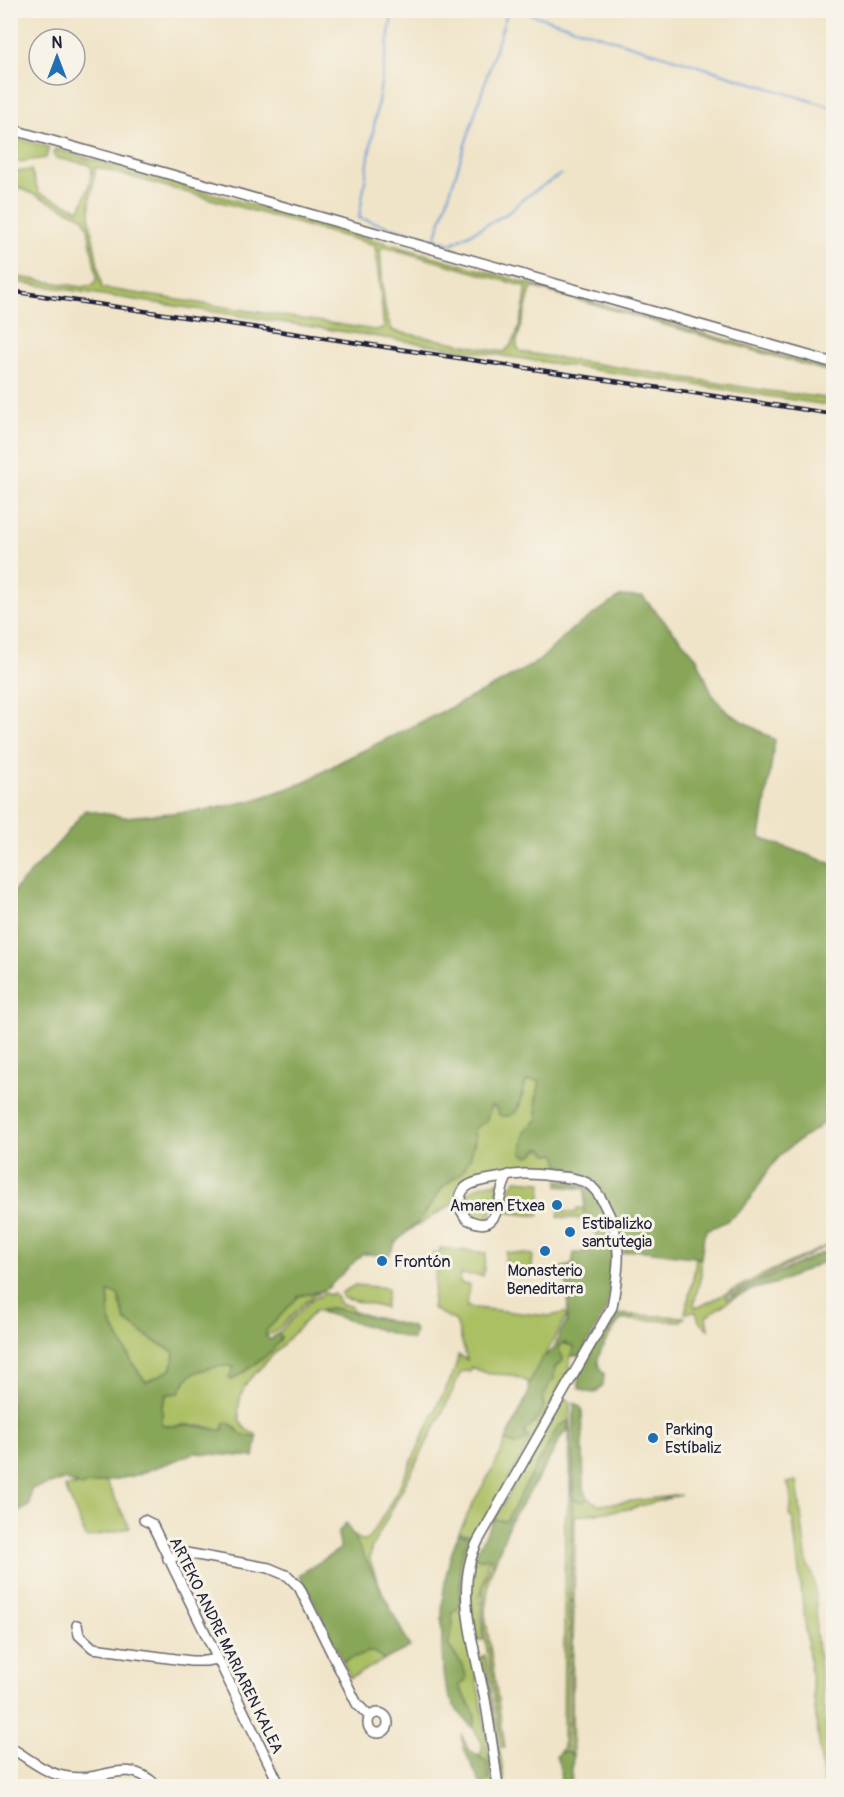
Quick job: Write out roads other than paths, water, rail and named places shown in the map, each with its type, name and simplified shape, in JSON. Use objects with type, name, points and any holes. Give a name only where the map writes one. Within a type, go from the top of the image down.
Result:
[{"type":"street","points":[[10,129],[834,363]]},
{"type":"street","points":[[498,1786],[485,1701],[470,1632],[469,1560],[478,1540],[612,1306],[619,1243],[611,1216],[600,1195],[586,1183],[574,1178],[520,1173],[509,1175],[475,1183],[466,1187],[459,1200],[463,1215],[477,1223],[490,1221],[497,1213],[504,1183],[509,1175]]},
{"type":"street","name":"ARTEKO ANDRE MARIAREN KALEA","points":[[144,1520],[152,1524],[280,1786]]},
{"type":"street","points":[[168,1559],[179,1554],[198,1554],[269,1568],[288,1576],[299,1587],[357,1704],[370,1717]]},
{"type":"street","points":[[76,1625],[79,1635],[93,1648],[191,1660],[217,1659]]},
{"type":"street","points":[[10,1747],[35,1764],[59,1776],[79,1779],[114,1771],[132,1771],[142,1774],[157,1786]]},
{"type":"waterway","points":[[393,10],[359,218],[451,244],[508,213],[524,198],[561,174]]},
{"type":"waterway","points":[[435,239],[508,10]]},
{"type":"waterway","points":[[517,10],[834,108]]},
{"type":"railway","points":[[10,291],[834,414]]},
{"type":"place","name":"Amaren Etxea","points":[[557,1205]]},
{"type":"place","name":"Estibalizko santutegia","points":[[570,1232]]},
{"type":"place","name":"Monasterio Beneditarra","points":[[545,1251]]},
{"type":"place","name":"Frontón","points":[[382,1261]]},
{"type":"place","name":"Parking Estíbaliz","points":[[653,1438]]}]
